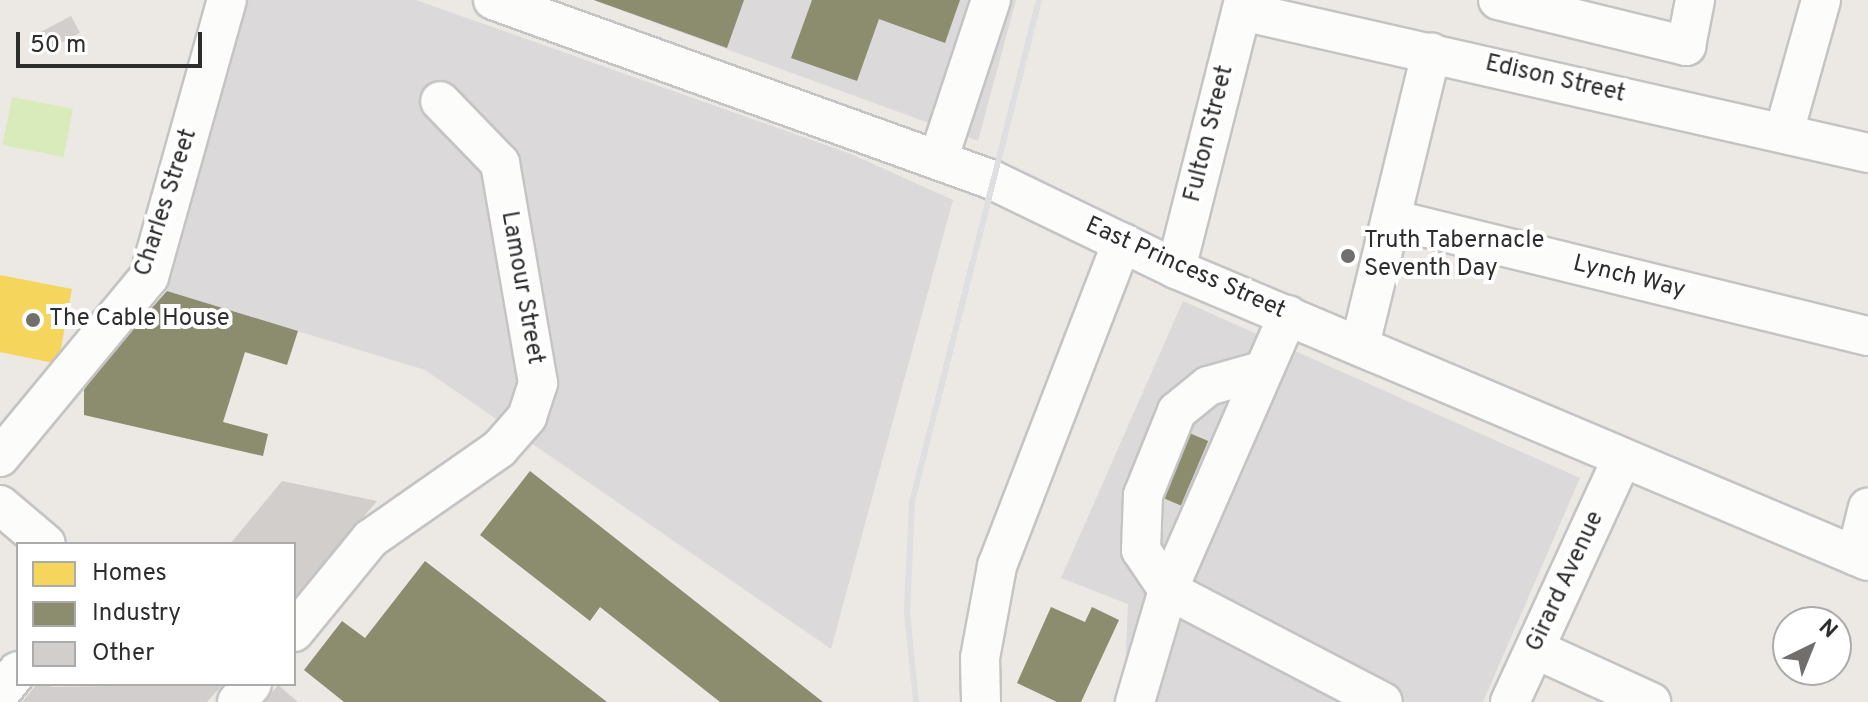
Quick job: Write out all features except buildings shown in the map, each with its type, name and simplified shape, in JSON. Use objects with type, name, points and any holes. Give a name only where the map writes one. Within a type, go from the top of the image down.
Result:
[{"type":"street","name":"Charles Street","points":[[0,457],[149,277],[227,0]]},
{"type":"street","name":"East Princess Street","points":[[493,0],[938,160],[1176,269],[1360,345],[1621,461],[1862,559]]},
{"type":"street","points":[[938,160],[991,0]]},
{"type":"street","points":[[1498,0],[1686,46],[1695,0]]},
{"type":"street","points":[[1784,132],[1821,0]]},
{"type":"street","name":"Edison Street","points":[[1243,5],[1431,53],[1868,153]]},
{"type":"street","name":"Fulton Street","points":[[1176,269],[1243,5]]},
{"type":"street","points":[[1360,345],[1431,53]]},
{"type":"street","name":"Lamour Street","points":[[296,630],[370,539],[499,449],[527,417],[538,383],[500,163],[440,101]]},
{"type":"street","name":"Lynch Way","points":[[1391,219],[1868,336]]},
{"type":"street","points":[[981,702],[980,658],[997,566],[1122,242]]},
{"type":"street","points":[[1135,702],[1168,590],[1288,315]]},
{"type":"street","points":[[1261,371],[1208,386],[1177,411],[1143,495],[1141,550],[1168,590],[1383,702]]},
{"type":"street","name":"Girard Avenue","points":[[1510,702],[1621,461]]},
{"type":"street","points":[[0,505],[44,542]]},
{"type":"street","points":[[1862,559],[1868,507]]},
{"type":"street","points":[[1535,649],[1651,702]]},
{"type":"street","points":[[0,693],[16,673]]},
{"type":"street","points":[[237,702],[250,686]]},
{"type":"shaded area","points":[[245,0],[416,0],[851,154],[953,200],[831,649],[425,370],[167,291]]},
{"type":"shaded area","points":[[593,0],[1016,0],[978,141]]},
{"type":"shaded area","points":[[1183,301],[1580,478],[1483,702],[1114,702],[1125,672],[1128,604],[1061,578]]},
{"type":"green space","points":[[12,97],[73,109],[64,157],[3,145]]},
{"type":"railway","points":[[916,702],[907,612],[912,502],[1039,0]]},
{"type":"place","name":"Truth Tabernacle Seventh Day","points":[[1348,256]]},
{"type":"place","name":"The Cable House","points":[[33,320]]}]
